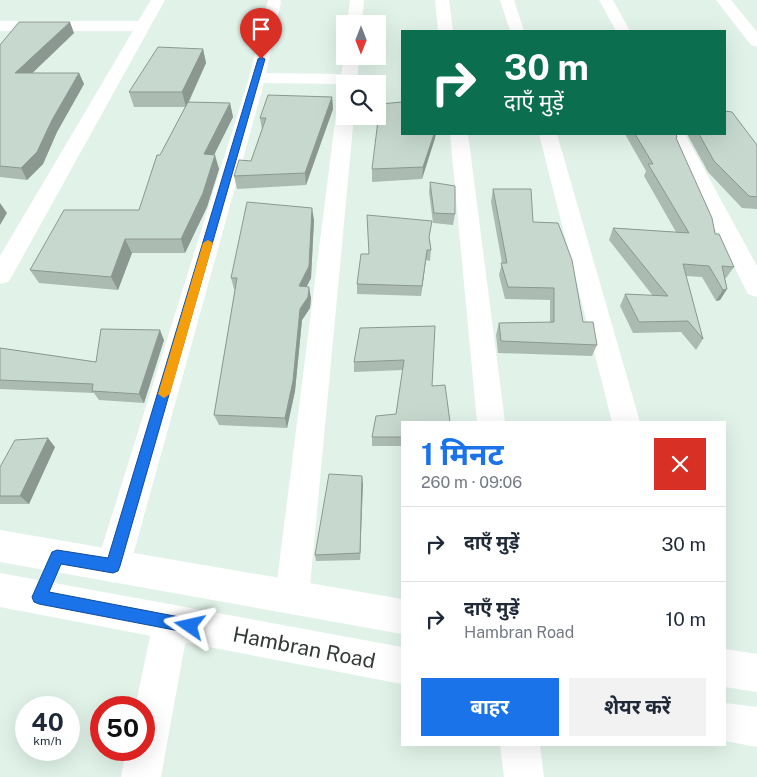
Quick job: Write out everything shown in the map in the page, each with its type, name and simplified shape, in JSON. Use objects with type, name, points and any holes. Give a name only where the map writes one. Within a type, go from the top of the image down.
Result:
[{"type":"street","points":[[0,276],[158,0]]},
{"type":"street","points":[[355,15],[357,0]]},
{"type":"street","points":[[442,0],[446,30]]},
{"type":"street","points":[[507,0],[517,30]]},
{"type":"street","points":[[606,0],[622,30]]},
{"type":"street","points":[[723,0],[757,42]]},
{"type":"street","points":[[113,566],[257,78],[274,2]]},
{"type":"street","points":[[0,26],[143,26]]},
{"type":"street","points":[[257,78],[336,81]]},
{"type":"street","points":[[292,597],[344,125]]},
{"type":"street","points":[[459,135],[491,421]]},
{"type":"street","points":[[548,135],[626,421]]},
{"type":"street","points":[[677,135],[757,288]]},
{"type":"street","points":[[0,546],[401,617]]},
{"type":"street","points":[[39,597],[57,556]]},
{"type":"street","name":"Hambran Road","points":[[0,590],[401,666]]},
{"type":"street","points":[[141,777],[171,622]]},
{"type":"street","points":[[726,668],[757,673]]},
{"type":"street","points":[[726,722],[757,727]]},
{"type":"street","points":[[520,746],[524,777]]},
{"type":"building","points":[[19,22],[70,22],[15,73],[79,73],[52,120],[37,152],[21,168],[0,166],[0,45]]},
{"type":"building","points":[[158,47],[203,49],[182,92],[129,92]]},
{"type":"building","points":[[268,95],[332,97],[305,173],[234,176],[239,160],[251,161],[266,118],[260,118]]},
{"type":"building","points":[[188,102],[230,103],[204,154],[215,155],[203,193],[181,239],[125,239],[111,277],[30,270],[64,210],[139,210],[157,155],[160,155]]},
{"type":"building","points":[[401,102],[401,135],[434,135],[423,167],[372,169],[377,125],[386,125],[386,103]]},
{"type":"building","points":[[726,111],[732,112],[757,145],[757,197],[749,196],[714,161],[700,135],[726,135]]},
{"type":"building","points":[[636,135],[676,135],[712,218],[715,234],[719,234],[734,267],[722,266],[727,289],[723,290],[709,266],[683,264],[703,339],[688,321],[639,322],[625,294],[668,296],[613,228],[689,233],[648,164],[653,164]]},
{"type":"building","points":[[430,182],[455,186],[455,214],[434,213]]},
{"type":"building","points":[[493,189],[531,189],[533,222],[558,223],[572,260],[583,322],[593,322],[597,345],[501,341],[499,323],[554,322],[554,288],[508,287],[501,263],[507,263]]},
{"type":"building","points":[[247,202],[312,208],[309,266],[299,286],[309,287],[308,297],[300,309],[293,381],[285,418],[214,415],[237,278],[231,278]]},
{"type":"building","points":[[367,215],[432,221],[429,237],[431,250],[427,250],[422,286],[357,284],[361,254],[369,254]]},
{"type":"building","points":[[435,326],[432,386],[445,385],[450,421],[401,421],[401,437],[372,437],[376,416],[396,414],[404,360],[354,362],[360,328]]},
{"type":"building","points":[[101,329],[160,330],[139,394],[92,391],[93,384],[0,380],[0,348],[96,362]]},
{"type":"building","points":[[48,438],[20,496],[0,496],[0,467],[15,440]]},
{"type":"building","points":[[329,474],[362,476],[360,553],[315,555]]},
{"type":"slow traffic","points":[[164,394],[208,243]]},
{"type":"route","points":[[190,626],[39,597],[57,556],[113,566],[261,59]]}]
